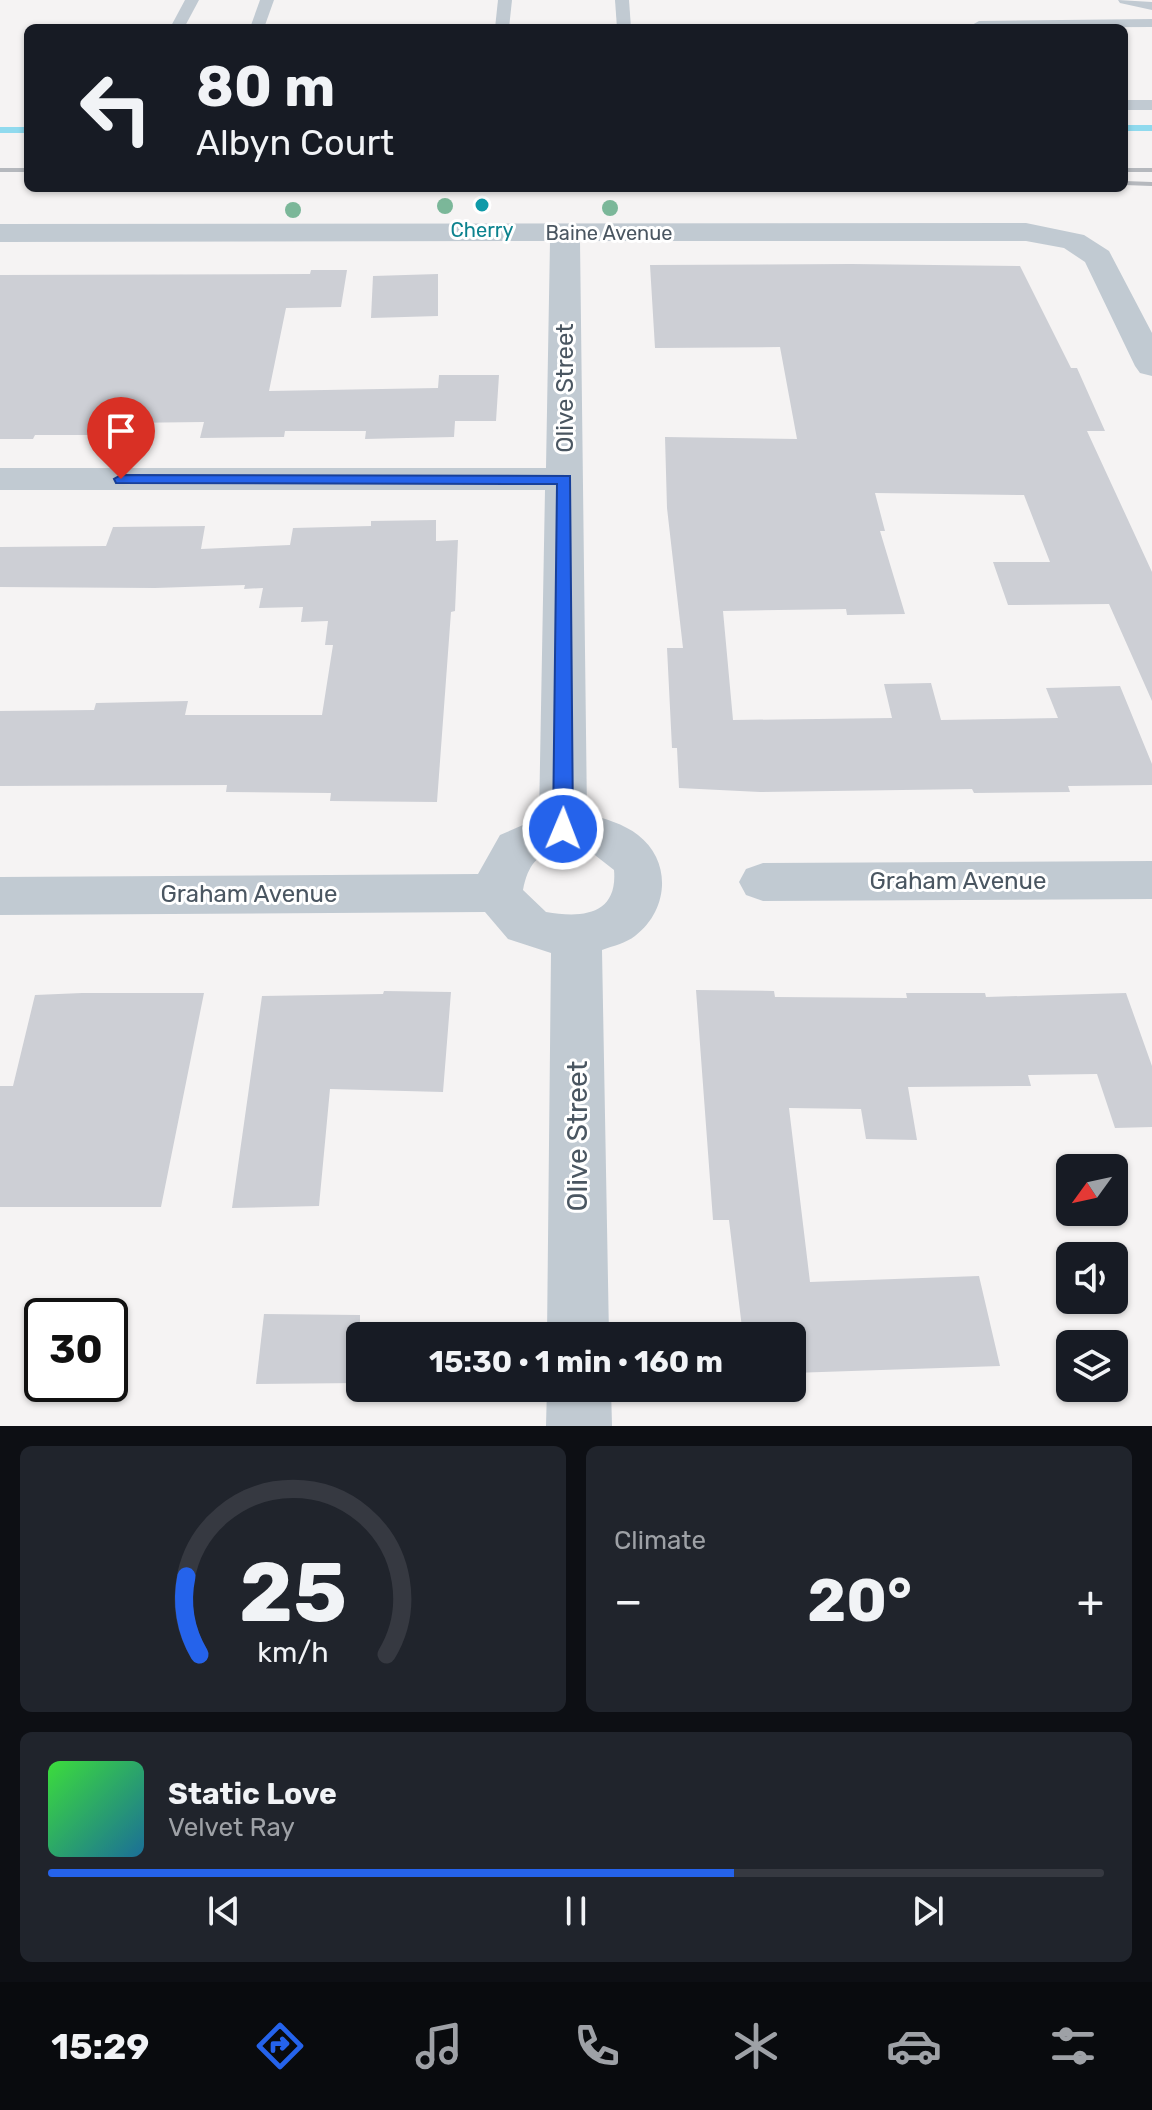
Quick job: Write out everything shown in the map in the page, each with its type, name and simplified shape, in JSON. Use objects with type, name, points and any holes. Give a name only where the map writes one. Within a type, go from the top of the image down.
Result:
[{"type":"street","name":"Baine Avenue","points":[[0,233],[1026,232],[1073,241],[1098,257],[1152,366]]},
{"type":"street","name":"Olive Street","points":[[563,829],[565,234]]},
{"type":"street","points":[[0,479],[565,479]]},
{"type":"street","points":[[563,829],[580,829],[602,835],[621,846],[634,862],[639,880],[635,901],[623,917],[603,930],[576,936],[530,927],[512,914],[498,893],[503,864],[515,847],[533,836],[563,829]]},
{"type":"street","name":"Graham Avenue","points":[[763,882],[1152,880]]},
{"type":"street","name":"Graham Avenue","points":[[0,896],[498,893]]},
{"type":"street","name":"Olive Street","points":[[576,936],[578,1322]]},
{"type":"street","points":[[579,1402],[579,1426]]},
{"type":"lane","points":[[179,24],[192,0]]},
{"type":"lane","points":[[258,24],[267,0]]},
{"type":"lane","points":[[502,24],[505,0]]},
{"type":"lane","points":[[622,0],[624,24]]},
{"type":"lane","points":[[1125,0],[1148,3]]},
{"type":"lane","points":[[1066,24],[1152,23]]},
{"type":"lane","points":[[1128,105],[1152,105]]},
{"type":"building","points":[[650,265],[1020,266],[1071,368],[1077,368],[1105,431],[1087,431],[1152,572],[1152,701],[1109,604],[1008,605],[993,562],[1050,562],[1024,495],[875,493],[885,531],[880,531],[905,614],[847,615],[846,609],[723,611],[733,720],[892,718],[884,684],[931,683],[941,720],[1058,718],[1046,688],[1120,686],[1152,764],[1152,785],[1068,786],[1070,792],[974,793],[972,789],[760,792],[679,788],[677,748],[672,748],[667,648],[683,648],[667,508],[665,437],[797,439],[780,347],[655,348]]},
{"type":"building","points":[[311,270],[347,270],[341,307],[286,308],[269,391],[438,388],[439,375],[499,375],[496,421],[455,421],[454,437],[365,439],[366,431],[285,431],[284,437],[200,438],[204,422],[122,423],[117,435],[35,435],[33,439],[0,439],[0,275],[310,274]]},
{"type":"building","points":[[438,274],[438,316],[371,318],[373,276]]},
{"type":"building","points":[[436,520],[436,541],[458,540],[455,611],[451,612],[437,802],[330,801],[331,793],[226,792],[227,785],[0,786],[0,711],[94,710],[96,703],[188,701],[185,715],[322,715],[333,645],[325,645],[328,621],[301,622],[303,607],[259,608],[263,588],[244,589],[245,585],[0,587],[0,547],[106,546],[113,527],[205,526],[201,549],[290,545],[293,528],[371,526],[371,521]]},
{"type":"building","points":[[696,990],[774,991],[775,997],[907,998],[906,993],[985,993],[986,997],[1126,993],[1152,1066],[1152,1127],[1115,1128],[1097,1074],[1028,1075],[1031,1086],[908,1087],[917,1140],[866,1139],[861,1109],[789,1108],[810,1282],[979,1276],[1000,1366],[806,1373],[806,1322],[741,1322],[729,1220],[713,1220]]},
{"type":"building","points":[[384,991],[451,992],[443,1092],[330,1089],[319,1206],[232,1208],[262,996],[383,994]]},
{"type":"building","points":[[204,993],[161,1207],[0,1207],[0,1086],[13,1086],[35,995]]},
{"type":"building","points":[[264,1314],[360,1315],[360,1322],[346,1322],[346,1383],[256,1384]]},
{"type":"waterway","points":[[1128,128],[1152,128]]},
{"type":"waterway","points":[[0,130],[24,130]]},
{"type":"railway","points":[[0,170],[24,170]]},
{"type":"railway","points":[[1128,170],[1152,170]]},
{"type":"railway","points":[[1128,183],[1152,184]]},
{"type":"place","name":"Cherry","points":[[482,205]]},
{"type":"route","points":[[121,479],[565,479],[563,829]]}]
